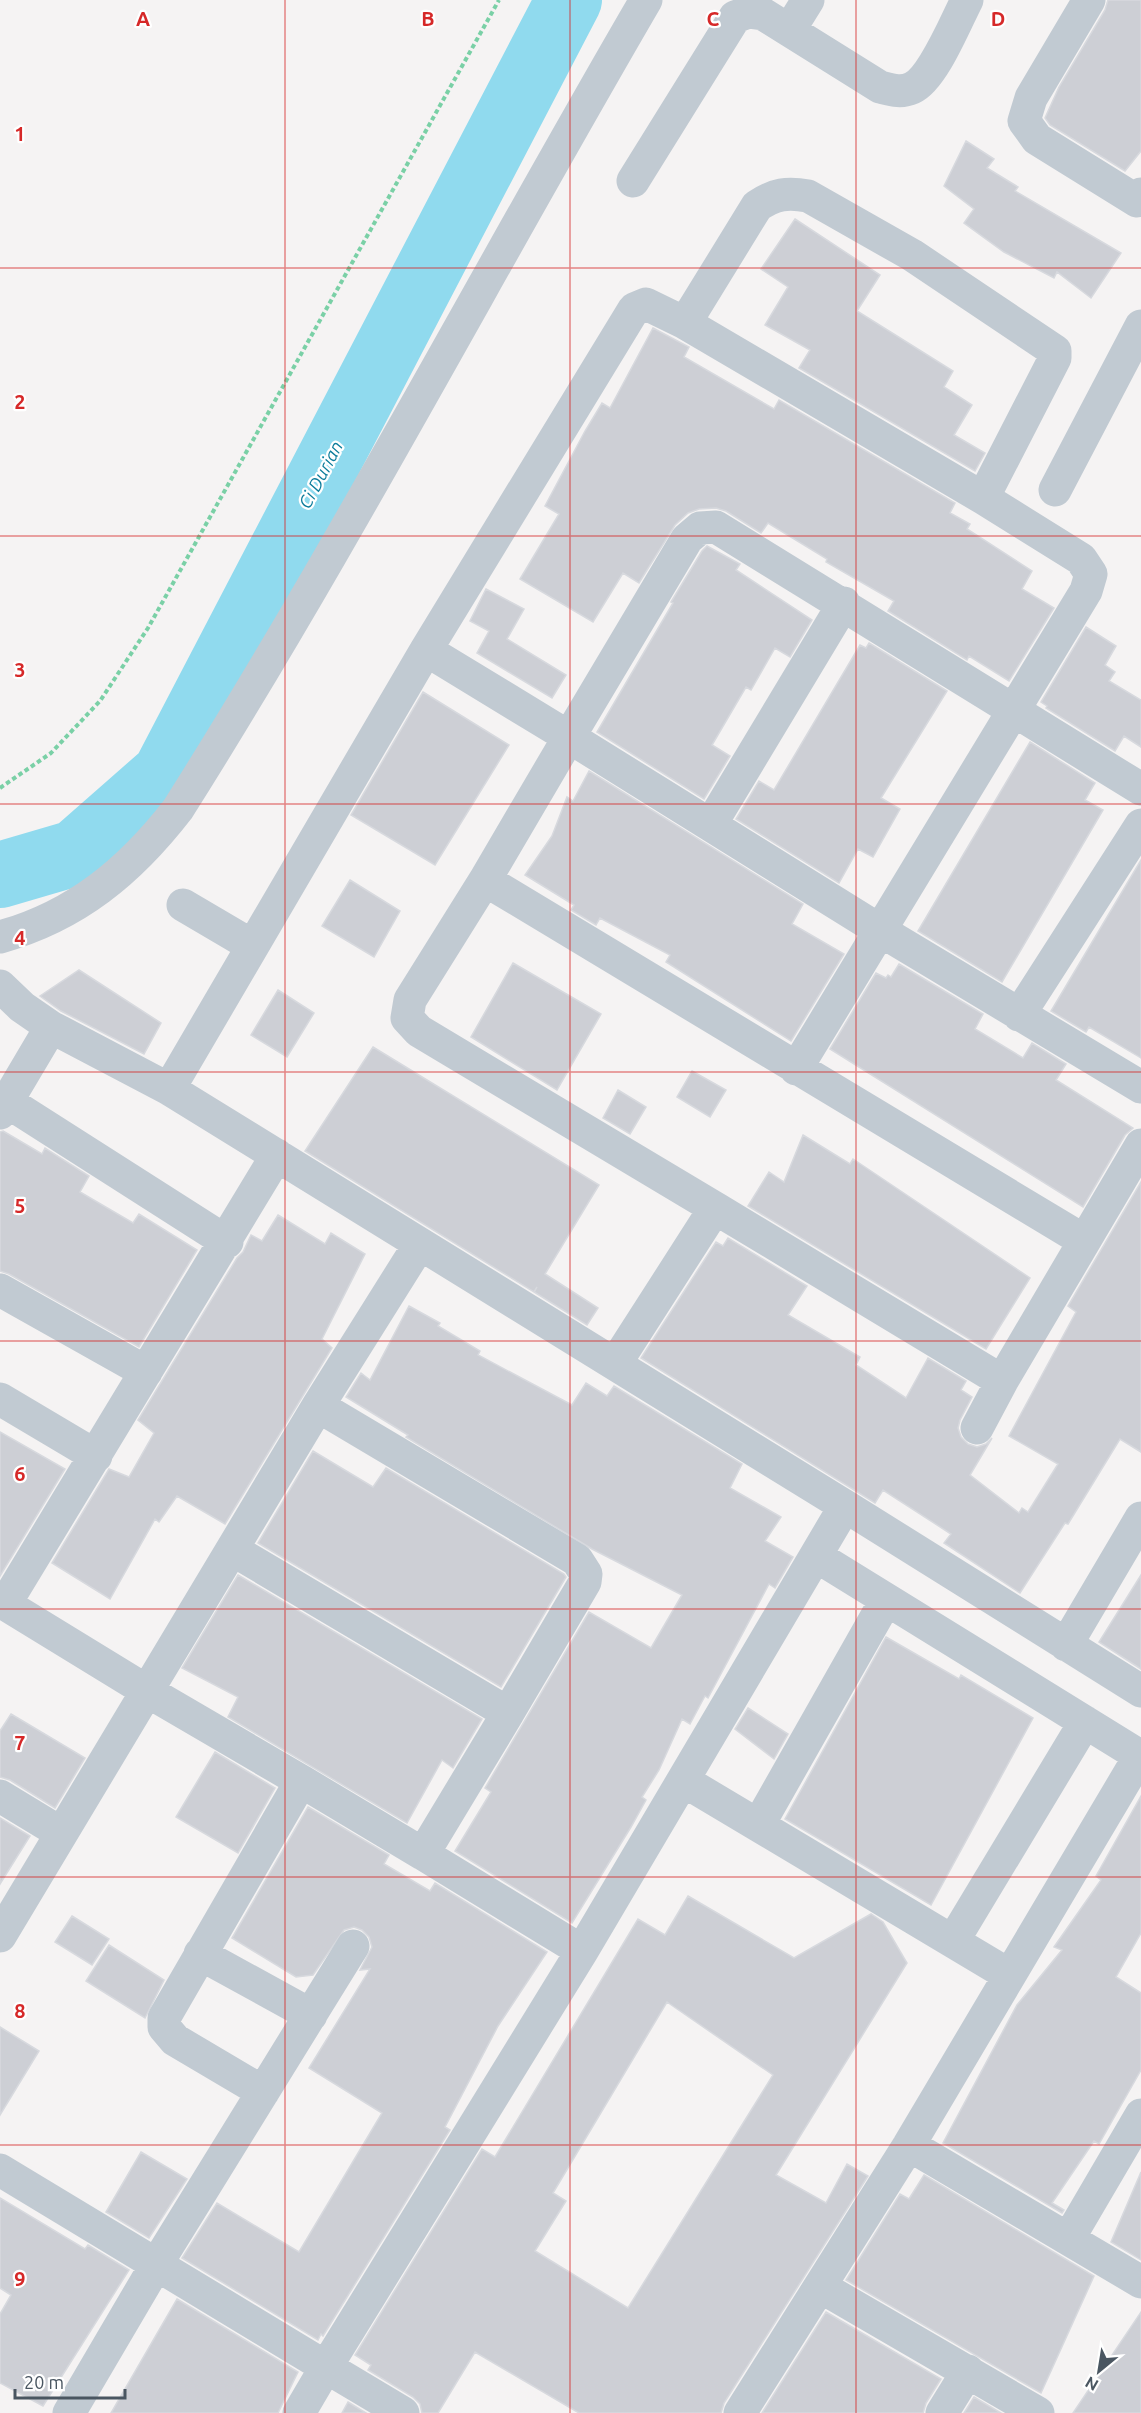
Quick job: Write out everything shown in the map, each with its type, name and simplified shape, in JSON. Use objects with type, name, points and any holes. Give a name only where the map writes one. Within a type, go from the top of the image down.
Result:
[{"type":"street","points":[[0,938],[26,930],[114,880],[149,847],[178,809],[440,364],[549,166],[646,0]]},
{"type":"street","points":[[790,29],[808,0]]},
{"type":"street","points":[[633,181],[735,17],[748,12],[762,14],[790,29],[880,87],[898,92],[914,88],[927,76],[967,0]]},
{"type":"street","points":[[1089,0],[1031,98],[1024,121],[1029,131],[1037,139],[1140,199]]},
{"type":"street","points":[[685,323],[757,206],[771,196],[789,192],[807,196],[912,255],[1055,351],[1055,358],[983,498]]},
{"type":"street","points":[[169,1089],[251,945],[426,650],[634,309],[646,304],[685,323],[983,498],[1081,559],[1091,574],[1086,591],[796,1069]]},
{"type":"street","points":[[1055,490],[1141,326]]},
{"type":"street","points":[[1002,1381],[412,1025],[407,1018],[410,1000],[485,880],[687,539],[700,528],[716,527],[844,603],[1012,711],[1141,789]]},
{"type":"street","points":[[711,824],[844,603]]},
{"type":"street","points":[[426,650],[881,931],[1141,1087]]},
{"type":"street","points":[[1019,1015],[1141,825]]},
{"type":"street","points":[[485,880],[1083,1240]]},
{"type":"street","points":[[183,905],[251,945]]},
{"type":"street","points":[[0,986],[22,1007],[51,1026],[169,1089],[1141,1691]]},
{"type":"street","points":[[51,1026],[3,1107],[227,1242]]},
{"type":"street","points":[[977,1428],[1083,1240],[1141,1145]]},
{"type":"street","points":[[277,1155],[227,1242],[96,1456],[3,1602],[147,1691],[582,1951]]},
{"type":"street","points":[[615,1364],[715,1208]]},
{"type":"street","points":[[0,1936],[318,1406],[419,1245]]},
{"type":"street","points":[[0,1290],[146,1372]]},
{"type":"street","points":[[0,1399],[96,1456]]},
{"type":"street","points":[[318,1406],[577,1560],[584,1567],[585,1582],[423,1854]]},
{"type":"street","points":[[298,2413],[582,1951],[845,1506]]},
{"type":"street","points":[[1066,1645],[1141,1518]]},
{"type":"street","points":[[233,1550],[508,1713]]},
{"type":"street","points":[[740,2413],[909,2145],[1141,1755],[816,1556]]},
{"type":"street","points":[[759,1824],[886,1600]]},
{"type":"street","points":[[953,1941],[1085,1722]]},
{"type":"street","points":[[684,1780],[1009,1975]]},
{"type":"street","points":[[262,2092],[175,2040],[164,2027],[167,2010],[301,1781]]},
{"type":"street","points":[[0,1796],[61,1833]]},
{"type":"street","points":[[69,2413],[156,2265],[353,1946]]},
{"type":"street","points":[[200,1954],[311,2015]]},
{"type":"street","points":[[1069,2238],[1141,2115]]},
{"type":"street","points":[[909,2145],[1141,2282]]},
{"type":"street","points":[[0,2170],[403,2413]]},
{"type":"street","points":[[821,2287],[1038,2413]]},
{"type":"street","points":[[942,2413],[968,2371]]},
{"type":"path","points":[[0,788],[51,753],[100,701],[148,628],[499,0]]},
{"type":"building","points":[[1108,0],[1141,0],[1141,151],[1125,171],[1050,125],[1045,118],[1059,87],[1105,10]]},
{"type":"building","points":[[966,141],[994,159],[987,168],[1018,187],[1015,191],[1121,253],[1091,298],[1057,272],[1054,278],[1004,252],[964,223],[974,209],[944,186]]},
{"type":"building","points":[[795,219],[880,275],[857,311],[953,371],[944,387],[972,405],[954,435],[985,453],[975,471],[799,368],[810,350],[765,325],[788,287],[761,269]]},
{"type":"building","points":[[653,328],[689,347],[684,357],[774,409],[779,400],[955,503],[950,513],[970,524],[967,529],[1032,571],[1022,589],[1054,608],[1009,681],[969,656],[967,660],[888,611],[894,601],[826,562],[827,559],[768,523],[761,533],[726,511],[716,508],[699,509],[688,513],[675,525],[639,583],[623,573],[593,622],[520,579],[559,514],[545,506],[602,403],[610,408]]},
{"type":"building","points":[[707,546],[740,564],[736,570],[812,620],[790,657],[775,648],[751,690],[746,687],[712,745],[730,756],[704,799],[597,732],[673,603],[671,602]]},
{"type":"building","points":[[486,589],[524,609],[507,639],[566,675],[552,698],[477,653],[489,631],[470,621]]},
{"type":"building","points":[[1086,627],[1116,646],[1105,665],[1115,672],[1109,681],[1141,700],[1141,747],[1124,736],[1115,751],[1046,708],[1047,706],[1041,702]]},
{"type":"building","points":[[869,643],[947,691],[881,798],[900,809],[873,857],[858,849],[839,883],[736,819],[759,781],[774,790],[860,645],[866,648]]},
{"type":"building","points":[[423,692],[509,745],[435,865],[351,815]]},
{"type":"building","points":[[1030,742],[1095,783],[1085,800],[1103,810],[1002,982],[918,931]]},
{"type":"building","points":[[589,771],[803,904],[792,924],[844,954],[791,1041],[666,962],[670,955],[600,918],[596,925],[571,910],[574,905],[525,875],[552,836],[567,797],[573,801]]},
{"type":"building","points":[[1141,860],[1141,1058],[1089,1027],[1086,1032],[1051,1011]]},
{"type":"building","points":[[350,880],[400,911],[374,957],[322,926]]},
{"type":"building","points":[[513,963],[601,1014],[557,1090],[471,1037]]},
{"type":"building","points":[[899,964],[983,1014],[975,1029],[1023,1058],[1032,1043],[1066,1064],[1056,1080],[1133,1128],[1125,1135],[1083,1207],[830,1049],[876,973],[886,978],[888,975],[891,977]]},
{"type":"building","points":[[79,970],[161,1023],[144,1054],[61,1011],[40,996]]},
{"type":"building","points":[[278,990],[314,1013],[287,1057],[251,1035]]},
{"type":"building","points":[[373,1047],[599,1185],[545,1274],[598,1308],[587,1325],[305,1151]]},
{"type":"building","points":[[692,1071],[726,1090],[710,1117],[677,1097]]},
{"type":"building","points":[[618,1090],[646,1107],[630,1134],[603,1118]]},
{"type":"building","points":[[3,1131],[42,1154],[45,1148],[89,1176],[80,1192],[133,1223],[139,1214],[197,1250],[139,1347],[0,1271],[0,1132]]},
{"type":"building","points":[[803,1135],[850,1164],[853,1159],[1030,1278],[986,1349],[748,1206],[769,1172],[784,1182]]},
{"type":"building","points":[[1141,1182],[1141,1452],[1120,1439],[1068,1524],[1065,1523],[1020,1593],[944,1543],[951,1534],[883,1490],[875,1503],[641,1358],[716,1242],[723,1246],[728,1238],[807,1286],[788,1315],[860,1357],[856,1365],[906,1398],[928,1358],[966,1381],[961,1390],[972,1397],[960,1420],[958,1428],[961,1437],[968,1444],[977,1447],[986,1444],[992,1438],[970,1475],[1019,1513],[1022,1508],[1028,1512],[1058,1464],[1009,1436],[1076,1312],[1068,1306]]},
{"type":"building","points":[[278,1215],[325,1244],[331,1233],[365,1254],[322,1339],[332,1348],[225,1524],[177,1496],[159,1522],[155,1519],[110,1599],[52,1563],[109,1469],[129,1477],[154,1433],[138,1420],[237,1258],[243,1252],[251,1235],[262,1241]]},
{"type":"building","points":[[409,1306],[440,1323],[438,1326],[480,1351],[478,1355],[572,1405],[586,1383],[607,1396],[614,1386],[742,1464],[730,1488],[781,1517],[765,1541],[793,1557],[775,1588],[769,1584],[708,1698],[705,1696],[690,1724],[682,1719],[659,1770],[642,1797],[646,1800],[572,1923],[455,1851],[491,1792],[485,1788],[589,1612],[651,1648],[682,1595],[592,1549],[406,1437],[408,1435],[346,1397],[361,1373],[370,1380]]},
{"type":"building","points":[[0,1432],[65,1469],[0,1576]]},
{"type":"building","points":[[313,1451],[373,1487],[386,1468],[564,1574],[566,1577],[501,1687],[258,1543]]},
{"type":"building","points":[[238,1575],[482,1719],[453,1768],[442,1760],[407,1823],[228,1717],[238,1697],[182,1668]]},
{"type":"building","points":[[1141,1575],[1141,1669],[1099,1642]]},
{"type":"building","points":[[886,1637],[959,1679],[961,1675],[1033,1718],[931,1905],[785,1819]]},
{"type":"building","points":[[748,1708],[788,1734],[774,1759],[735,1729]]},
{"type":"building","points":[[11,1714],[85,1758],[55,1808],[10,1780],[0,1777],[0,1731]]},
{"type":"building","points":[[215,1752],[275,1788],[238,1853],[176,1817]]},
{"type":"building","points":[[1141,1796],[1141,1933],[1116,1977],[1141,1993],[1141,2070],[1099,2144],[1094,2141],[1052,2203],[1064,2210],[1062,2213],[943,2143],[1017,2005],[1062,1950],[1054,1947],[1101,1880],[1096,1876]]},
{"type":"building","points":[[308,1807],[389,1855],[384,1864],[430,1891],[435,1883],[547,1952],[498,2026],[445,2127],[450,2130],[323,2336],[321,2334],[318,2340],[182,2258],[217,2203],[299,2252],[382,2113],[309,2068],[370,1969],[360,1970],[372,1947],[369,1937],[362,1930],[354,1927],[344,1930],[313,1975],[296,1977],[232,1938]]},
{"type":"building","points":[[0,1818],[30,1836],[0,1884]]},
{"type":"building","points":[[688,1896],[794,1958],[871,1914],[883,1922],[907,1963],[776,2175],[826,2203],[847,2164],[868,2176],[724,2403],[721,2413],[579,2413],[475,2352],[438,2413],[422,2413],[420,2404],[413,2397],[368,2370],[371,2365],[355,2355],[482,2149],[495,2157],[638,1919],[665,1935]],"holes":[[[667,2002],[773,2075],[628,2308],[535,2251],[566,2201],[553,2193]]]},
{"type":"building","points":[[72,1916],[109,1939],[92,1965],[55,1942]]},
{"type":"building","points":[[109,1945],[164,1980],[145,2018],[86,1981]]},
{"type":"building","points":[[0,2027],[39,2051],[0,2115]]},
{"type":"building","points":[[141,2152],[187,2179],[149,2238],[106,2212]]},
{"type":"building","points":[[1141,2172],[1141,2260],[1111,2242]]},
{"type":"building","points":[[924,2175],[1094,2276],[1041,2393],[846,2280],[900,2194],[909,2199]]},
{"type":"building","points":[[0,2198],[85,2249],[88,2245],[129,2270],[43,2406],[0,2383],[0,2314],[11,2295],[0,2288]]},
{"type":"building","points":[[177,2299],[298,2372],[278,2413],[111,2413]]},
{"type":"building","points":[[826,2312],[941,2379],[926,2403],[923,2413],[762,2413]]},
{"type":"building","points":[[1141,2312],[1141,2413],[1073,2413]]},
{"type":"building","points":[[974,2397],[1001,2413],[964,2413]]},
{"type":"building","points":[[348,2402],[366,2413],[342,2413]]},
{"type":"waterway","name":"Ci Durian","points":[[0,875],[75,853],[165,774],[569,0]]}]
